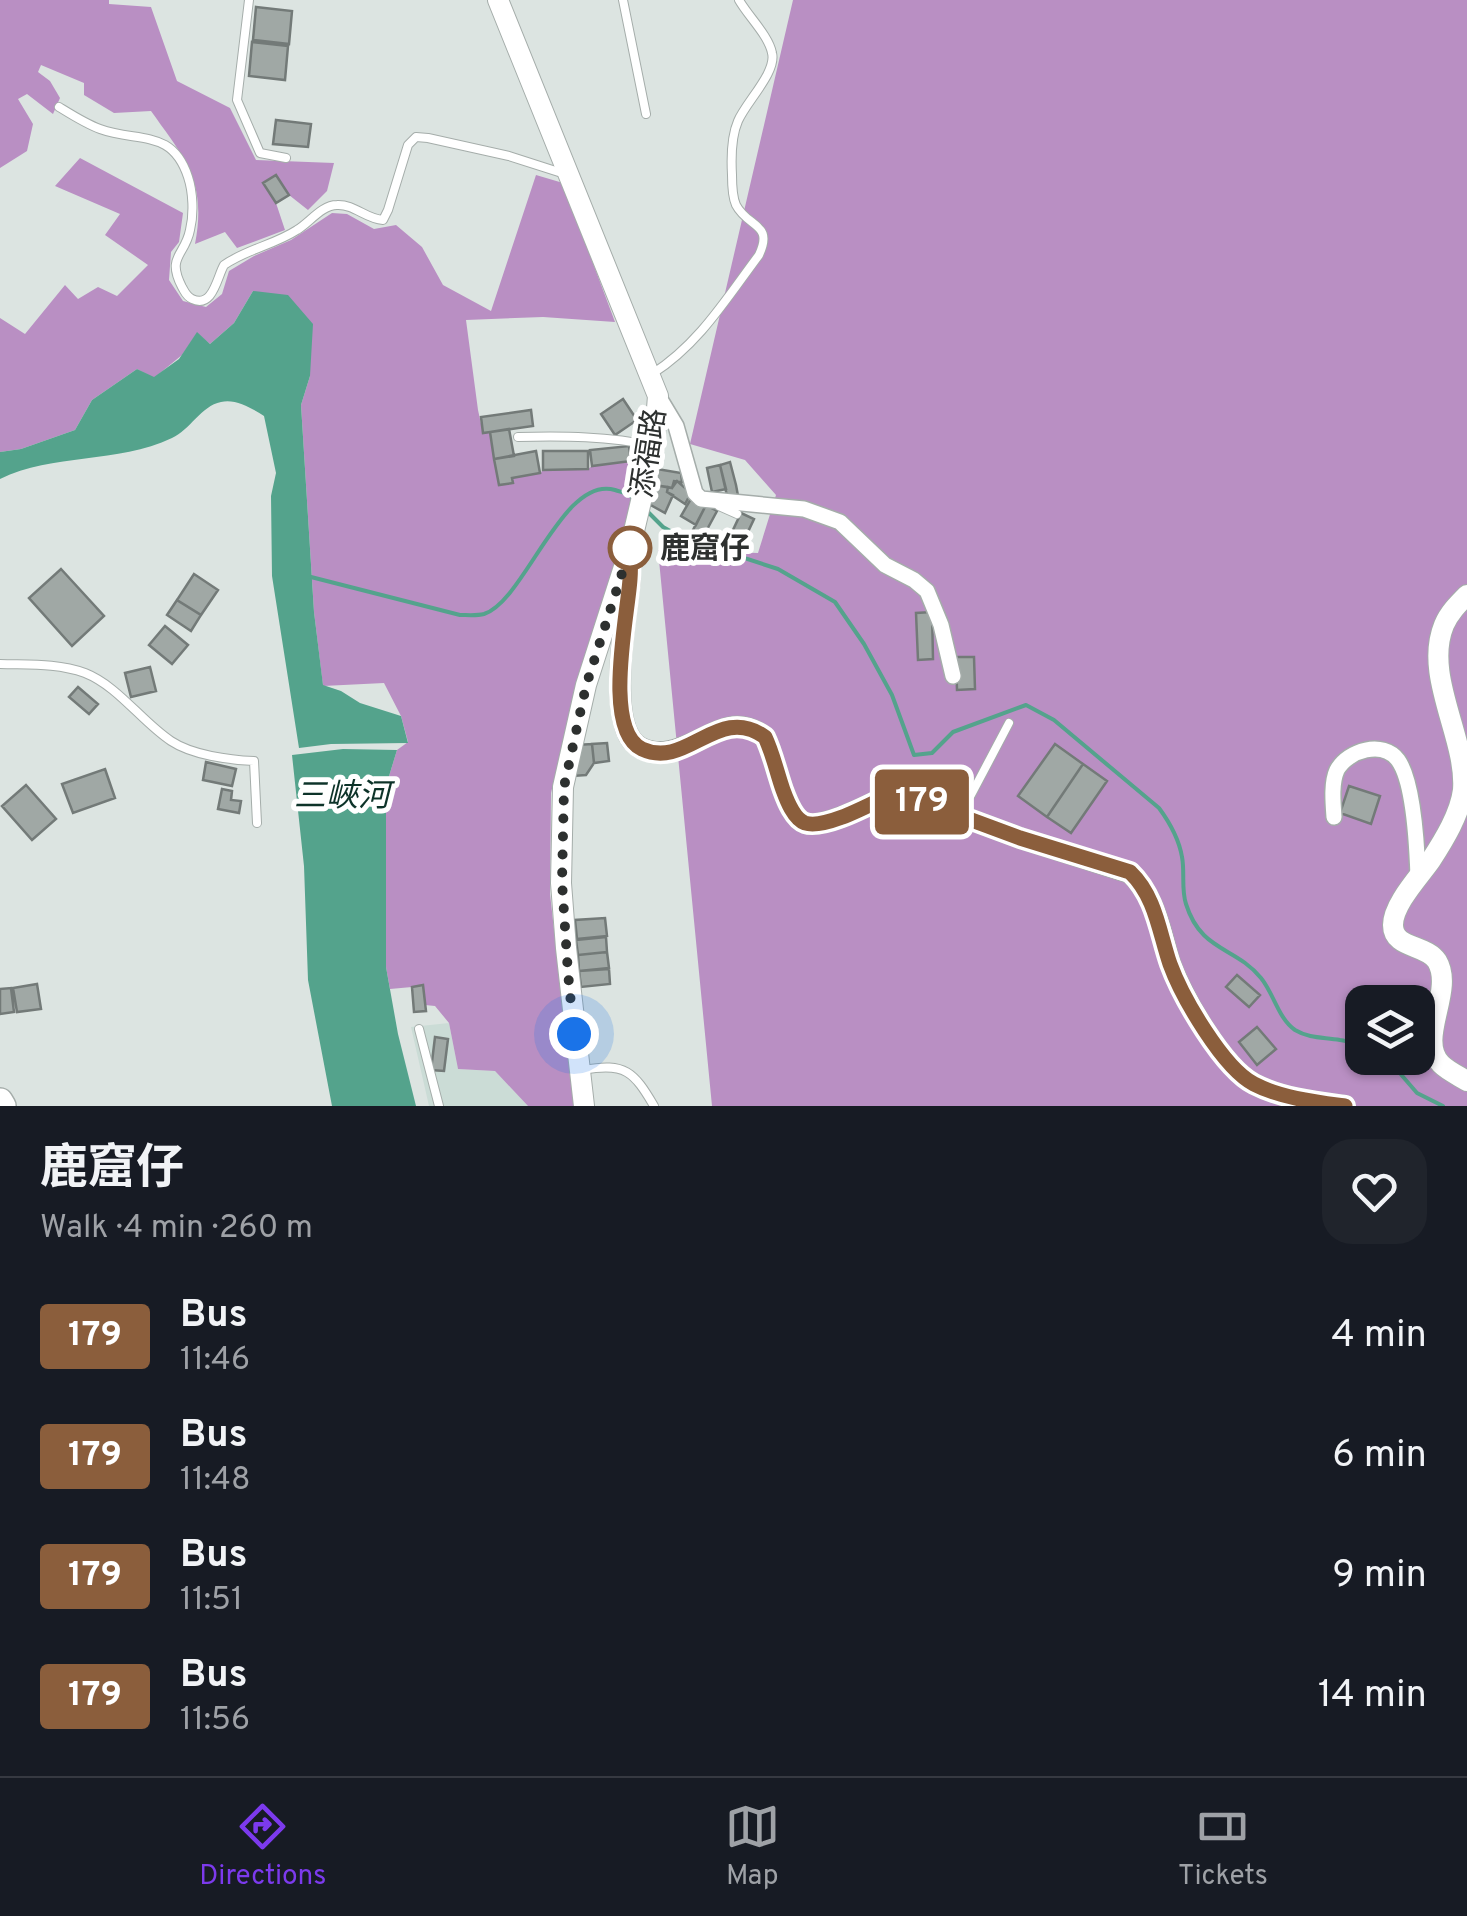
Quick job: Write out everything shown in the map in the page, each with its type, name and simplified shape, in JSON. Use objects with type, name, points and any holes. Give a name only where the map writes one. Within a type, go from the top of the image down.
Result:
[{"type":"street","name":"添福路","points":[[498,0],[654,386],[654,446],[630,548],[586,686],[564,787],[562,882],[570,998],[584,1106]]},
{"type":"street","points":[[654,386],[676,426],[694,493],[701,499],[804,508],[840,522],[885,565],[927,590],[941,625],[953,676]]},
{"type":"street","points":[[630,548],[620,673],[624,727],[639,748],[677,750],[717,731],[746,726],[765,737],[794,812],[807,824],[825,823],[896,792],[1020,838],[1130,872],[1150,899],[1182,991],[1242,1076],[1268,1090],[1345,1106]]},
{"type":"street","points":[[1467,595],[1452,610],[1438,645],[1463,789],[1446,834],[1396,911],[1393,929],[1402,942],[1421,948],[1439,964],[1444,979],[1433,1047],[1442,1064],[1467,1081]]},
{"type":"street","points":[[1334,817],[1336,772],[1347,758],[1360,750],[1382,750],[1394,755],[1401,764],[1410,794],[1418,876]]},
{"type":"lane","points":[[250,0],[237,100],[260,153],[286,158]]},
{"type":"lane","points":[[623,0],[646,114]]},
{"type":"lane","points":[[654,386],[670,363],[709,326],[764,244],[762,232],[736,205],[732,146],[736,125],[774,58],[739,0]]},
{"type":"lane","points":[[59,107],[99,129],[166,143],[180,159],[191,191],[191,228],[177,258],[176,272],[188,298],[195,300],[210,296],[224,265],[296,231],[326,207],[344,205],[382,220],[408,145],[416,138],[509,156],[569,175]]},
{"type":"lane","points":[[518,437],[576,435],[654,446]]},
{"type":"lane","points":[[701,499],[737,514]]},
{"type":"lane","points":[[0,664],[37,663],[87,674],[116,693],[173,742],[223,759],[254,761],[257,823]]},
{"type":"lane","points":[[896,792],[924,788],[966,798],[1009,723]]},
{"type":"lane","points":[[419,1030],[439,1106]]},
{"type":"lane","points":[[580,1070],[621,1068],[640,1082],[654,1106]]},
{"type":"shaded area","points":[[0,0],[109,0],[109,4],[151,7],[177,81],[230,108],[256,160],[334,163],[327,191],[308,210],[289,195],[277,175],[264,182],[285,230],[237,248],[225,232],[195,244],[195,187],[183,158],[151,111],[114,113],[84,95],[84,83],[41,65],[38,72],[50,81],[60,98],[53,114],[27,94],[18,99],[33,124],[27,151],[0,168]]},
{"type":"shaded area","points":[[793,0],[1467,0],[1467,1106],[712,1106],[658,550],[758,553],[776,495],[745,460],[690,444]]},
{"type":"shaded area","points":[[80,158],[183,213],[179,242],[171,252],[169,280],[183,301],[206,307],[222,294],[229,271],[291,240],[332,213],[347,214],[374,229],[396,225],[422,247],[443,285],[491,311],[536,175],[563,183],[615,322],[543,317],[466,320],[478,410],[483,433],[490,432],[499,485],[543,470],[588,469],[631,461],[640,468],[619,559],[576,687],[551,793],[550,894],[574,1106],[528,1106],[495,1071],[458,1069],[449,1023],[435,1006],[425,1005],[423,986],[390,989],[386,967],[386,786],[397,750],[408,742],[401,716],[384,683],[323,686],[314,612],[301,405],[310,376],[253,291],[234,323],[210,344],[197,333],[182,355],[154,378],[137,369],[92,400],[75,430],[21,449],[0,452],[0,318],[25,334],[65,285],[78,299],[98,287],[117,296],[148,265],[105,235],[120,214],[55,186]]},
{"type":"shaded area","points":[[449,1023],[458,1069],[495,1071],[528,1106],[429,1106],[411,1027]]},
{"type":"water","points":[[253,291],[288,295],[313,324],[310,376],[301,405],[314,612],[323,685],[360,703],[401,716],[408,743],[299,748],[272,576],[271,496],[276,473],[264,416],[238,403],[221,402],[207,408],[172,438],[151,446],[42,465],[0,479],[0,452],[21,449],[75,430],[92,400],[137,369],[154,377],[179,359],[197,332],[210,344],[234,323]]},
{"type":"water","name":"三峽河","points":[[343,749],[397,750],[386,786],[386,967],[416,1106],[332,1106],[308,980],[304,866],[292,755]]},
{"type":"building","points":[[256,7],[292,11],[289,44],[253,40]]},
{"type":"building","points":[[252,42],[288,46],[285,80],[249,76]]},
{"type":"building","points":[[276,120],[311,124],[308,147],[273,144]]},
{"type":"building","points":[[276,175],[289,195],[276,203],[263,183]]},
{"type":"building","points":[[623,399],[637,420],[615,435],[601,414]]},
{"type":"building","points":[[531,410],[533,426],[483,433],[481,417]]},
{"type":"building","points":[[509,429],[514,456],[494,459],[490,432]]},
{"type":"building","points":[[629,446],[631,461],[592,466],[590,450]]},
{"type":"building","points":[[536,451],[540,473],[512,478],[513,483],[499,485],[494,459]]},
{"type":"building","points":[[543,451],[588,451],[588,469],[543,470]]},
{"type":"building","points":[[730,462],[739,501],[728,500],[720,465]]},
{"type":"building","points":[[720,465],[726,489],[712,492],[707,468]]},
{"type":"building","points":[[657,469],[681,473],[682,482],[674,481],[672,488],[654,485]]},
{"type":"building","points":[[677,481],[691,493],[685,504],[667,492]]},
{"type":"building","points":[[654,485],[668,487],[667,492],[673,495],[665,513],[647,503]]},
{"type":"building","points":[[692,497],[706,505],[696,525],[681,516]]},
{"type":"building","points":[[706,505],[717,511],[703,537],[692,532]]},
{"type":"building","points":[[741,513],[754,519],[746,536],[733,530]]},
{"type":"building","points":[[61,569],[104,616],[72,646],[29,598]]},
{"type":"building","points":[[194,574],[218,590],[201,615],[177,600]]},
{"type":"building","points":[[177,600],[201,615],[191,631],[167,615]]},
{"type":"building","points":[[932,612],[933,659],[918,660],[916,613]]},
{"type":"building","points":[[165,626],[188,645],[172,664],[149,645]]},
{"type":"building","points":[[956,657],[974,657],[975,689],[957,690]]},
{"type":"building","points":[[150,667],[156,691],[131,697],[125,673]]},
{"type":"building","points":[[78,687],[98,704],[89,714],[69,697]]},
{"type":"building","points":[[607,743],[609,761],[594,763],[592,744]]},
{"type":"building","points":[[592,744],[594,763],[586,775],[573,776],[576,745]]},
{"type":"building","points":[[1055,744],[1083,764],[1047,817],[1018,796]]},
{"type":"building","points":[[206,762],[236,769],[232,786],[203,780]]},
{"type":"building","points":[[1083,764],[1107,781],[1071,833],[1047,817]]},
{"type":"building","points":[[105,769],[115,798],[73,813],[62,784]]},
{"type":"building","points":[[26,785],[56,819],[32,840],[2,806]]},
{"type":"building","points":[[1349,786],[1380,796],[1371,824],[1340,813]]},
{"type":"building","points":[[222,789],[232,791],[231,800],[241,801],[239,813],[218,809]]},
{"type":"building","points":[[605,918],[607,936],[577,939],[575,920]]},
{"type":"building","points":[[606,937],[607,952],[578,955],[576,940]]},
{"type":"building","points":[[607,952],[609,968],[579,971],[578,955]]},
{"type":"building","points":[[609,969],[610,984],[581,987],[579,971]]},
{"type":"building","points":[[1237,975],[1260,995],[1249,1007],[1226,987]]},
{"type":"building","points":[[37,984],[41,1009],[17,1012],[13,988]]},
{"type":"building","points":[[423,985],[426,1011],[414,1012],[412,987]]},
{"type":"building","points":[[11,988],[14,1012],[0,1014],[0,989]]},
{"type":"building","points":[[1257,1027],[1276,1049],[1257,1065],[1239,1042]]},
{"type":"building","points":[[435,1037],[448,1039],[444,1071],[431,1070]]},
{"type":"waterway","points":[[311,577],[460,615],[484,614],[514,587],[578,501],[596,490],[615,490],[635,500]]},
{"type":"waterway","points":[[646,510],[663,527],[683,538],[778,569],[835,602],[892,695],[914,755],[932,753],[953,732],[1026,705],[1054,720],[1159,808],[1179,844],[1185,898],[1200,931],[1261,978],[1284,1019],[1295,1030],[1345,1041]]},
{"type":"waterway","points":[[1401,1075],[1417,1093],[1443,1106]]},
{"type":"bus line","name":"179","points":[[630,548],[620,673],[624,727],[639,748],[677,750],[717,731],[746,726],[765,737],[794,812],[807,824],[825,823],[896,792],[1020,838],[1130,872],[1150,899],[1182,991],[1230,1063],[1242,1076],[1268,1090],[1345,1106]]},
{"type":"place","name":"鹿窟仔","points":[[630,548]]},
{"type":"route","points":[[574,1034],[562,882],[564,787],[586,686],[630,548]]}]
